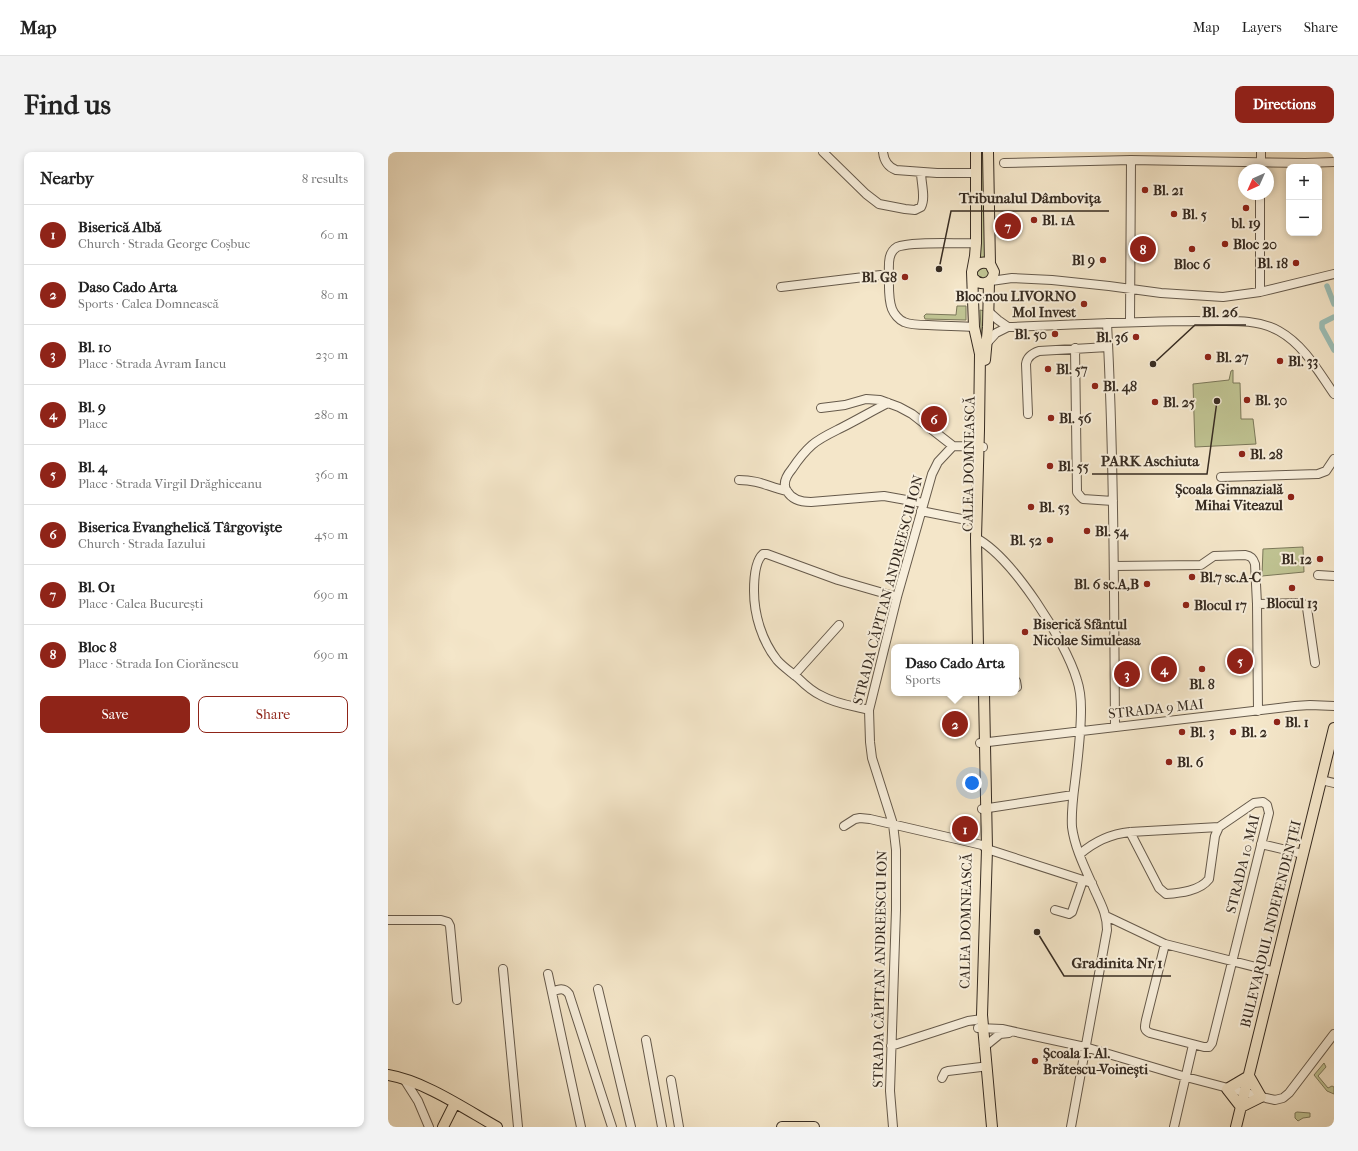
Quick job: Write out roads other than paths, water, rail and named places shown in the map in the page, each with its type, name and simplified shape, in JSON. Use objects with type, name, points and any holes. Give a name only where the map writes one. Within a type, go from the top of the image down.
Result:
[{"type":"main road","name":"CALEA DOMNEASCĂ","points":[[976,152],[976,239],[973,273],[974,327],[980,354],[981,447],[978,644]]},
{"type":"main road","points":[[988,152],[991,267],[994,275],[990,282],[982,284],[978,283],[973,273],[977,264],[987,263],[991,267]]},
{"type":"main road","name":"CALEA DOMNEASCĂ","points":[[982,644],[979,540],[977,522],[990,282]]},
{"type":"main road","name":"CALEA DOMNEASCĂ","points":[[979,696],[983,743]]},
{"type":"main road","name":"CALEA DOMNEASCĂ","points":[[984,696],[984,847],[981,1020],[986,1127]]},
{"type":"main road","name":"BULEVARDUL INDEPENDENȚEI","points":[[1236,1127],[1334,728]]},
{"type":"main road","points":[[981,1020],[984,1048],[983,1067]]},
{"type":"main road","name":"CALEA DOMNEASCĂ","points":[[983,1067],[992,1127]]},
{"type":"main road","points":[[388,1075],[404,1079],[455,1103],[497,1127]]},
{"type":"main road","points":[[1249,1076],[1261,1097],[1241,1107],[1227,1088],[1249,1076]]},
{"type":"main road","points":[[443,1127],[455,1103]]},
{"type":"main road","points":[[782,1127],[814,1127]]},
{"type":"street","points":[[823,152],[872,200],[888,207],[910,210],[921,207],[923,203],[923,195],[921,172]]},
{"type":"street","points":[[883,152],[884,159],[891,168],[896,170],[976,173]]},
{"type":"street","points":[[1260,152],[1261,164]]},
{"type":"street","points":[[1004,163],[1104,156],[1131,160],[1238,165]]},
{"type":"street","points":[[1130,322],[1131,160]]},
{"type":"street","points":[[1274,165],[1334,162]]},
{"type":"street","points":[[1260,200],[1260,292]]},
{"type":"street","points":[[974,327],[917,324],[902,321],[894,313],[891,307],[889,274],[890,255],[895,248],[899,246],[976,239]]},
{"type":"street","points":[[991,267],[1012,278]]},
{"type":"street","points":[[781,287],[889,274]]},
{"type":"street","points":[[990,282],[1012,278],[1059,281],[1203,296],[1223,296],[1260,292],[1334,274]]},
{"type":"street","points":[[989,312],[1008,327]]},
{"type":"street","points":[[1107,322],[1113,500],[1115,727]]},
{"type":"street","points":[[986,344],[996,333],[1008,327],[1107,322],[1248,322],[1266,325],[1286,335],[1300,346],[1334,394]]},
{"type":"street","points":[[1028,414],[1026,364],[1028,358],[1039,351],[1108,347]]},
{"type":"street","points":[[1076,348],[1077,492],[1083,499],[1113,500]]},
{"type":"street","points":[[822,408],[845,405],[866,398],[873,399],[899,407],[912,414],[953,446],[981,447]]},
{"type":"street","points":[[787,491],[785,486],[788,473],[811,446],[824,436],[888,403]]},
{"type":"street","name":"STRADA CĂPITAN ANDREESCU ION","points":[[893,1127],[890,1091],[897,866],[892,824],[872,758],[869,710],[922,507],[934,468],[953,446]]},
{"type":"street","points":[[1221,477],[1321,474],[1329,468],[1334,458]]},
{"type":"street","points":[[740,480],[752,480],[764,483],[787,491],[796,500],[807,502],[884,496],[977,522]]},
{"type":"street","points":[[979,540],[999,557],[1032,596],[1046,617],[1071,663],[1079,687],[1081,731],[1073,795],[1072,828],[1080,854],[1106,916],[1106,936],[1071,1127]]},
{"type":"street","points":[[869,710],[831,700],[822,696],[777,660],[769,648],[760,629],[756,611],[754,588],[755,574],[759,558],[761,555],[767,554],[838,580],[898,597]]},
{"type":"street","points":[[1114,566],[1202,565],[1214,556],[1245,555],[1250,556],[1253,559],[1255,564],[1257,604],[1258,711]]},
{"type":"street","points":[[1318,576],[1334,576]]},
{"type":"street","points":[[1257,604],[1305,605],[1307,608],[1315,662]]},
{"type":"street","points":[[794,675],[839,625]]},
{"type":"street","name":"STRADA 9 MAI","points":[[983,743],[1303,705],[1334,706]]},
{"type":"street","points":[[1321,780],[1334,783]]},
{"type":"street","points":[[984,808],[1073,795]]},
{"type":"street","name":"STRADA 10 MAI","points":[[1193,1045],[1206,1048],[1212,1043],[1269,813],[1267,805],[1263,802],[1254,803],[1219,827]]},
{"type":"street","points":[[844,826],[855,819],[870,819],[984,847],[1092,882]]},
{"type":"street","points":[[1080,854],[1104,838],[1115,834],[1130,832],[1219,827],[1215,836],[1209,879],[1206,883],[1196,888],[1176,894],[1166,894],[1159,888],[1130,832]]},
{"type":"street","points":[[1261,844],[1303,854]]},
{"type":"street","points":[[1055,910],[1070,914],[1072,912],[1083,880]]},
{"type":"street","points":[[1106,916],[1164,944],[1274,972]]},
{"type":"street","points":[[388,920],[442,920],[448,922],[450,926],[457,1000]]},
{"type":"street","points":[[1164,944],[1144,1027],[1145,1030],[1150,1033],[1193,1045],[1174,1127]]},
{"type":"street","points":[[503,969],[518,1127]]},
{"type":"street","points":[[548,974],[581,1127]]},
{"type":"street","points":[[552,992],[563,989],[569,994],[612,1127]]},
{"type":"street","points":[[598,989],[631,1127]]},
{"type":"street","points":[[981,1020],[1002,1029],[1085,1047],[1186,1077],[1275,1100],[1283,1098],[1293,1088],[1334,1034]]},
{"type":"street","points":[[891,1046],[936,1030],[981,1020],[990,1022],[1002,1029]]},
{"type":"street","points":[[984,1048],[1000,1034],[1014,1032]]},
{"type":"street","points":[[646,1040],[662,1127]]},
{"type":"street","points":[[942,1078],[945,1072],[948,1071],[983,1067]]},
{"type":"street","points":[[404,1079],[418,1101],[430,1127]]},
{"type":"street","points":[[670,1080],[679,1127]]},
{"type":"waterway","points":[[1327,286],[1334,304]]},
{"type":"waterway","points":[[1334,317],[1322,323],[1322,328],[1334,350]]},
{"type":"place","name":"Bl. 21","points":[[1145,190]]},
{"type":"place","name":"bl. 19","points":[[1246,208]]},
{"type":"place","name":"Bl. 5","points":[[1174,214]]},
{"type":"place","name":"Bl. 1A","points":[[1034,220]]},
{"type":"place","name":"Bl. O1","points":[[1008,226]]},
{"type":"place","name":"Bloc 20","points":[[1225,244]]},
{"type":"place","name":"Bloc 8","points":[[1143,249]]},
{"type":"place","name":"Bloc 6","points":[[1192,249]]},
{"type":"place","name":"Bl 9","points":[[1103,260]]},
{"type":"place","name":"Bl. 18","points":[[1296,263]]},
{"type":"place","name":"Tribunalul Dâmbovița","points":[[939,269]]},
{"type":"place","name":"Bl. G8","points":[[905,277]]},
{"type":"place","name":"Bloc nou LIVORNO Mol Invest","points":[[1084,304]]},
{"type":"place","name":"Bl. 50","points":[[1055,334]]},
{"type":"place","name":"Bl. 36","points":[[1136,337]]},
{"type":"place","name":"Bl. 27","points":[[1208,357]]},
{"type":"place","name":"Bl. 33","points":[[1280,361]]},
{"type":"place","name":"Bl. 26","points":[[1153,364]]},
{"type":"place","name":"Bl. 57","points":[[1048,369]]},
{"type":"place","name":"Bl. 48","points":[[1095,386]]},
{"type":"place","name":"Bl. 30","points":[[1247,400]]},
{"type":"place","name":"PARK Aschiuta","points":[[1217,401]]},
{"type":"place","name":"Bl. 25","points":[[1155,402]]},
{"type":"place","name":"Bl. 56","points":[[1051,418]]},
{"type":"place","name":"Biserica Evanghelică Târgoviște","points":[[934,419]]},
{"type":"place","name":"Bl. 28","points":[[1242,454]]},
{"type":"place","name":"Bl. 55","points":[[1050,466]]},
{"type":"place","name":"Școala Gimnazială Mihai Viteazul","points":[[1291,497]]},
{"type":"place","name":"Bl. 53","points":[[1031,507]]},
{"type":"place","name":"Bl. 54","points":[[1087,531]]},
{"type":"place","name":"Bl. 52","points":[[1050,540]]},
{"type":"place","name":"Bl. 12","points":[[1320,559]]},
{"type":"place","name":"Bl.7 sc.A-C","points":[[1192,577]]},
{"type":"place","name":"Bl. 6 sc.A,B","points":[[1147,584]]},
{"type":"place","name":"Blocul 13","points":[[1292,588]]},
{"type":"place","name":"Blocul 17","points":[[1186,605]]},
{"type":"place","name":"Biserică Sfântul Nicolae Simuleasa","points":[[1025,632]]},
{"type":"place","name":"Bl. 4","points":[[1240,661]]},
{"type":"place","name":"Bl. 9","points":[[1164,669]]},
{"type":"place","name":"Bl. 8","points":[[1202,669]]},
{"type":"place","name":"Bl. 10","points":[[1127,674]]},
{"type":"place","name":"Bl. 1","points":[[1277,722]]},
{"type":"place","name":"Daso Cado Arta","points":[[955,724]]},
{"type":"place","name":"Bl. 3","points":[[1182,732]]},
{"type":"place","name":"Bl. 2","points":[[1233,732]]},
{"type":"place","name":"Bl. 6","points":[[1169,762]]},
{"type":"place","name":"Biserică Albă","points":[[965,829]]},
{"type":"place","name":"Gradinita Nr 1","points":[[1037,932]]},
{"type":"place","name":"Școala I. Al. Brătescu-Voinești","points":[[1035,1061]]}]
